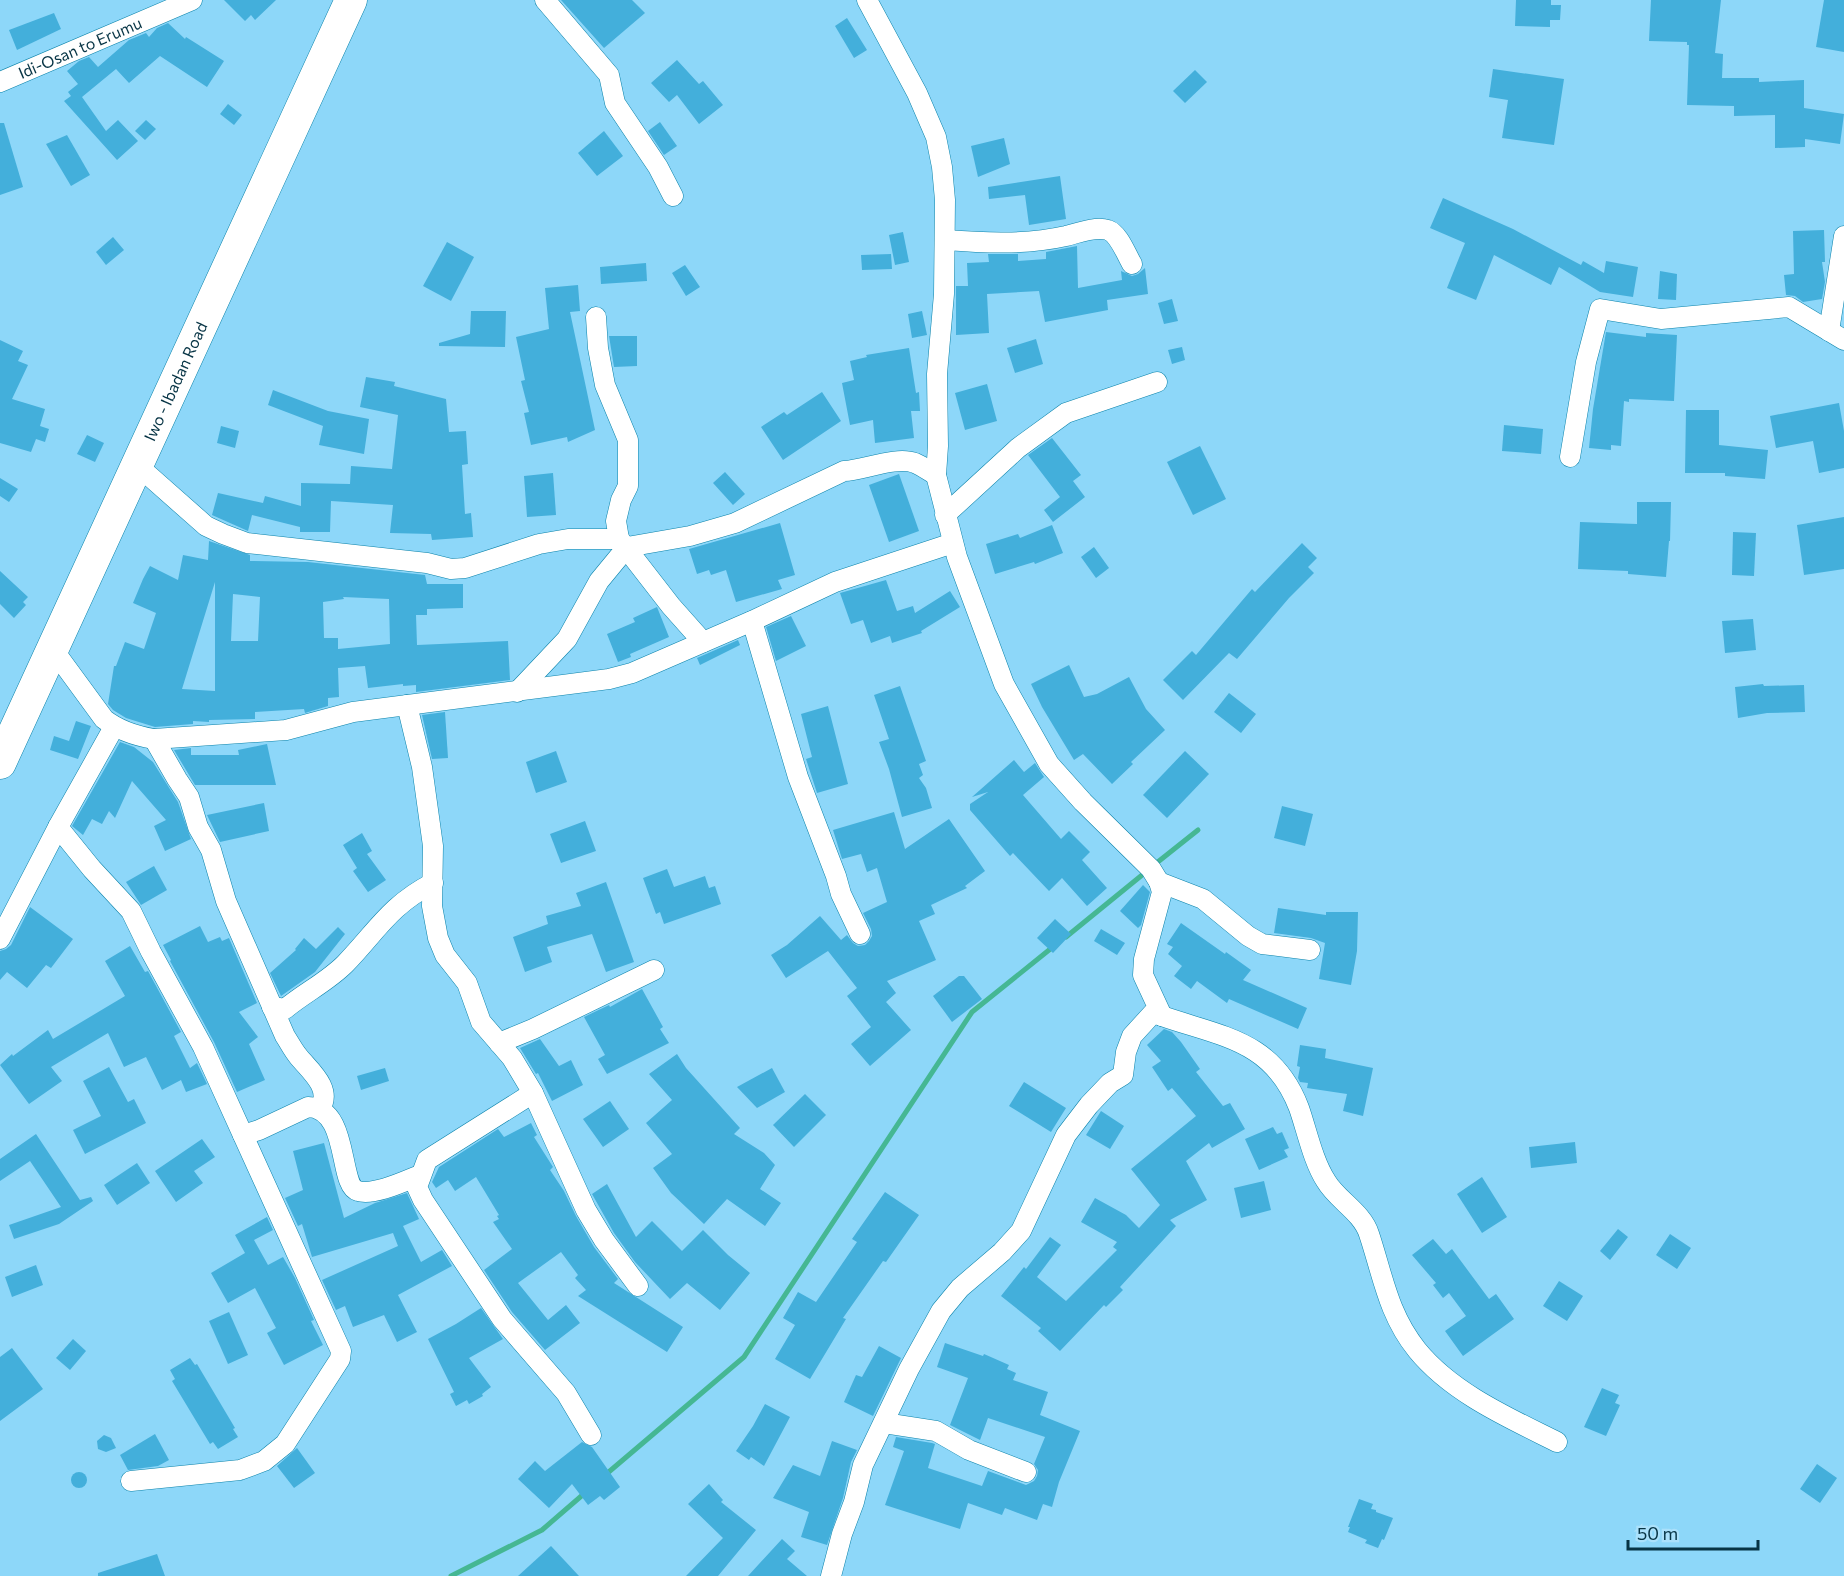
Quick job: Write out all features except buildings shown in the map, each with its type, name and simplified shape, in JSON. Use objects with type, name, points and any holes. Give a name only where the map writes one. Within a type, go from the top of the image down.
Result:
[{"type":"main road","name":"Iwo - Ibadan Road","points":[[4,744],[52,648],[351,0]]},
{"type":"street","points":[[545,0],[609,75],[615,103],[658,167],[673,196]]},
{"type":"street","points":[[867,0],[917,93],[936,137],[942,167],[945,200],[944,294],[937,374],[936,475],[950,535],[985,637],[1004,684],[1049,764],[1083,802],[1151,869],[1160,882],[1162,892],[1144,959],[1143,975],[1162,1016]]},
{"type":"street","name":"Idi-Osan to Erumu","points":[[0,82],[180,2]]},
{"type":"street","points":[[945,240],[992,243],[1049,240],[1106,229],[1114,233],[1131,264]]},
{"type":"street","points":[[1570,457],[1586,363],[1600,309],[1661,319],[1789,307],[1836,336],[1844,236]]},
{"type":"street","points":[[596,317],[598,348],[605,385],[628,440],[628,486],[621,500],[616,520],[623,543],[671,606],[703,642]]},
{"type":"street","points":[[52,648],[104,719],[114,727],[141,737],[154,739],[286,730],[353,712],[609,679],[632,673],[835,582],[950,535],[1017,448],[1066,413],[1157,382]]},
{"type":"street","points":[[913,462],[938,446]]},
{"type":"street","points":[[137,465],[206,526],[247,543],[427,562],[451,569],[465,568],[539,544],[568,539],[623,543],[690,536],[735,523],[844,471],[857,471],[894,462],[913,462],[936,475]]},
{"type":"street","points":[[517,692],[567,639],[623,543]]},
{"type":"street","points":[[752,621],[798,777],[841,894],[860,934]]},
{"type":"street","points":[[408,705],[422,767],[433,846],[432,906],[438,938],[445,954],[467,983],[481,1022],[512,1058],[533,1093],[586,1210],[604,1240],[638,1286]]},
{"type":"street","points":[[0,939],[58,827],[114,727]]},
{"type":"street","points":[[154,739],[189,797],[198,827],[211,850],[226,901],[285,1036],[296,1054],[321,1084],[323,1104],[320,1109]]},
{"type":"street","points":[[58,827],[92,870],[132,911],[151,952],[203,1047],[341,1351],[340,1359],[285,1444],[264,1461],[240,1470],[131,1481]]},
{"type":"street","points":[[1160,882],[1203,899],[1248,936],[1262,944],[1310,950]]},
{"type":"street","points":[[272,1007],[285,1009],[344,965],[390,912],[414,893],[433,883]]},
{"type":"street","points":[[499,1043],[533,1029],[654,970]]},
{"type":"street","points":[[831,1576],[863,1465],[909,1369],[941,1311],[960,1288],[1002,1252],[1021,1231],[1066,1135],[1089,1105],[1110,1083],[1123,1075],[1126,1052],[1132,1036],[1153,1014],[1246,1045],[1262,1055],[1279,1074],[1294,1097],[1325,1181],[1368,1231],[1384,1290],[1399,1323],[1418,1351],[1441,1373],[1484,1406],[1557,1442]]},
{"type":"street","points":[[533,1093],[427,1160],[417,1187],[423,1200],[502,1319],[566,1393],[591,1435]]},
{"type":"street","points":[[243,1135],[308,1107],[320,1109],[338,1134],[344,1151],[350,1185],[356,1191],[367,1192],[392,1186],[420,1175]]},
{"type":"street","points":[[884,1423],[936,1431],[969,1450],[1026,1472]]},
{"type":"waterway","points":[[1154,865],[1198,830]]},
{"type":"waterway","points":[[1066,937],[1147,871]]},
{"type":"waterway","points":[[604,1476],[744,1357],[972,1012],[1054,946]]},
{"type":"waterway","points":[[451,1576],[542,1530],[586,1492]]}]
